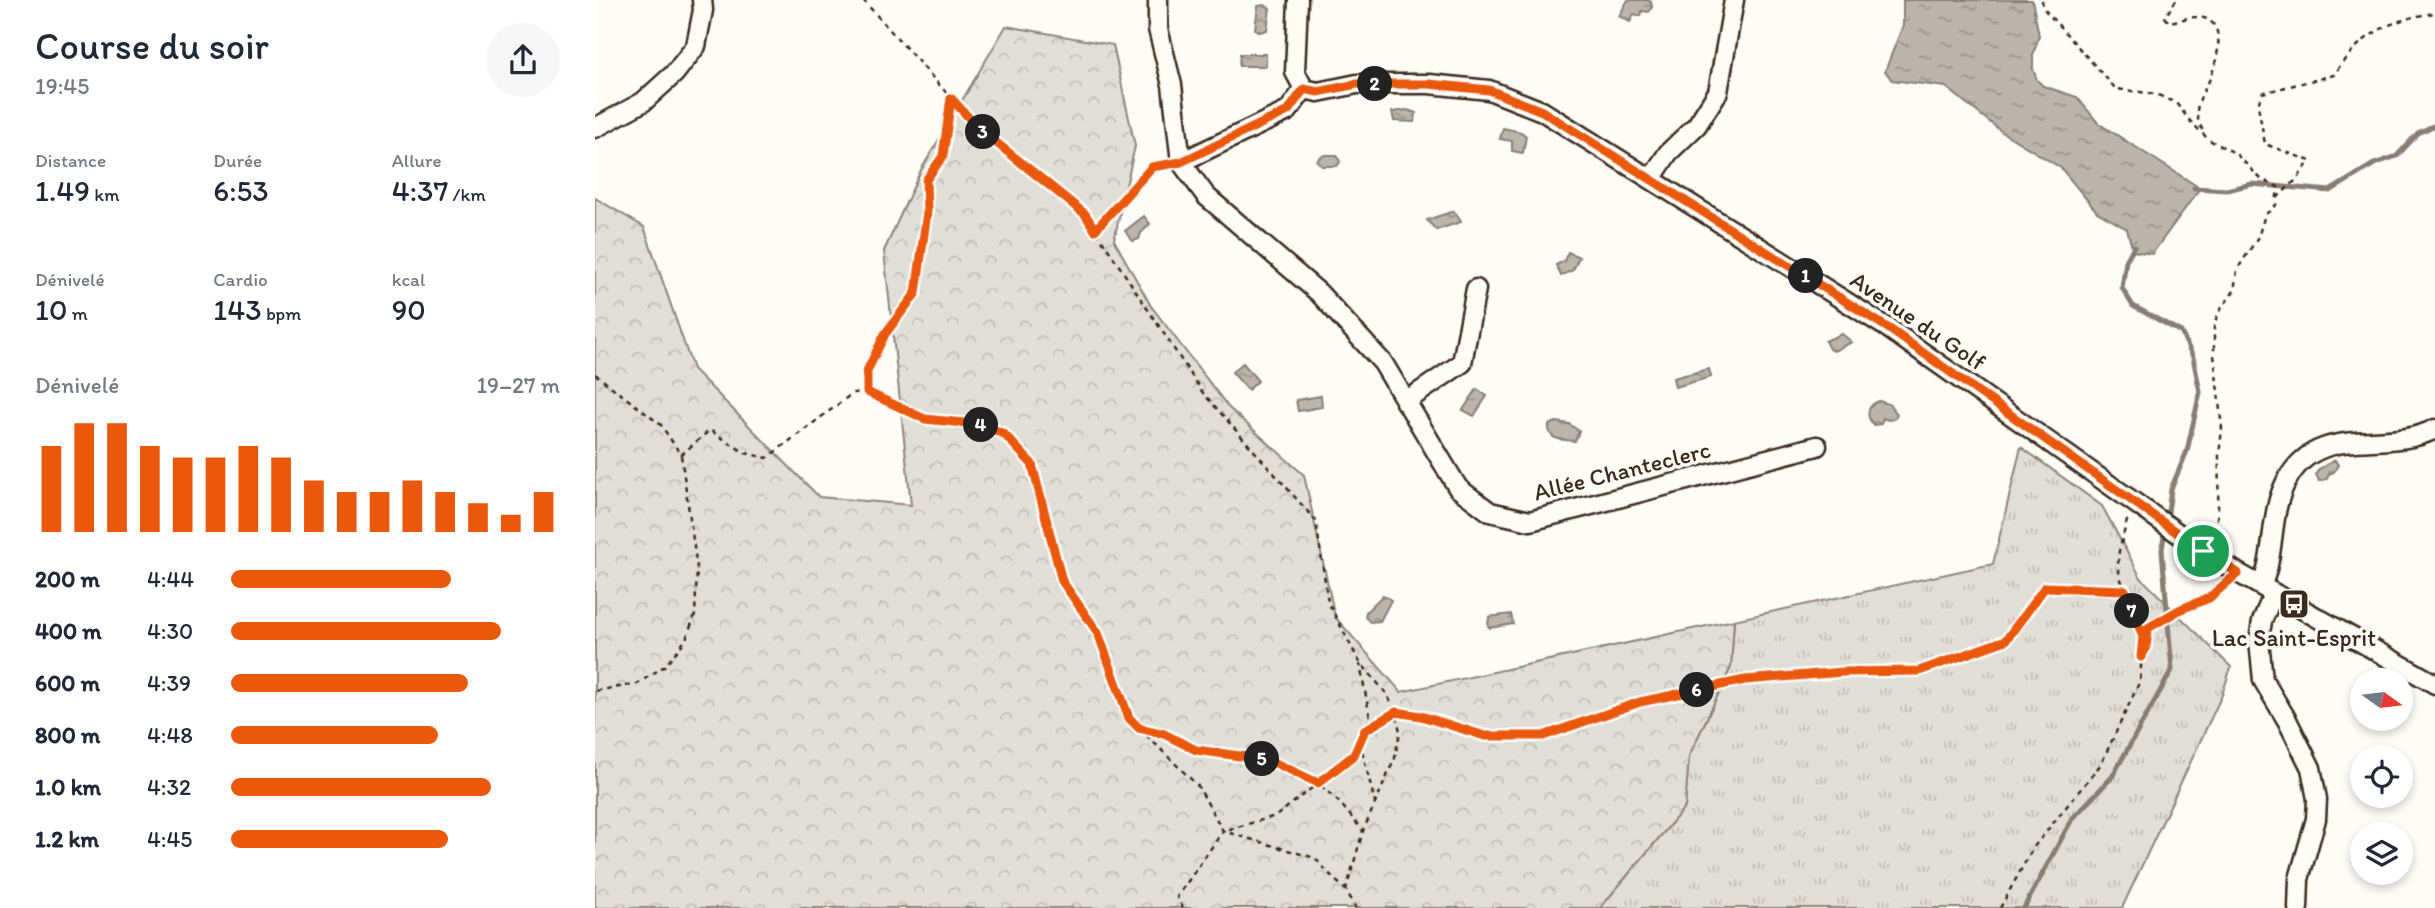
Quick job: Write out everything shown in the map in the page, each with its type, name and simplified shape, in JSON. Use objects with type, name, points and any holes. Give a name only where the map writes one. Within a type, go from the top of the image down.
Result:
[{"type":"street","points":[[595,128],[643,102],[675,73],[696,46],[703,10],[702,0]]},
{"type":"street","points":[[1158,0],[1159,29],[1172,85],[1181,162],[1288,111],[1304,89],[1295,72],[1298,0]]},
{"type":"street","points":[[1651,179],[1668,153],[1697,125],[1718,93],[1734,0]]},
{"type":"street","name":"Avenue du Golf","points":[[1304,89],[1318,92],[1357,84],[1429,84],[1489,90],[1542,111],[1888,328],[2203,551],[2435,684]]},
{"type":"street","name":"Allée Chanteclerc","points":[[1181,162],[1206,196],[1319,293],[1383,363],[1458,488],[1490,512],[1530,521],[1817,446]]},
{"type":"street","points":[[1405,402],[1462,363],[1476,289]]},
{"type":"street","points":[[2298,908],[2298,879],[2316,819],[2317,799],[2311,768],[2263,680],[2259,640],[2273,526],[2285,483],[2302,461],[2325,447],[2351,441],[2397,441],[2421,436],[2435,429]]},
{"type":"path","points":[[863,0],[978,128],[1085,214],[1203,393],[1317,521],[1328,602],[1359,661],[1386,693],[1396,712],[1400,732],[1395,758],[1363,831],[1346,890]]},
{"type":"path","points":[[2042,0],[2043,8],[2116,89],[2156,93],[2176,103],[2204,135],[2235,153],[2261,179],[2278,187],[2277,205],[2265,215],[2258,237],[2237,270],[2234,291],[2214,324],[2214,355],[2222,429],[2216,527],[2203,551]]},
{"type":"path","points":[[2176,0],[2165,17],[2169,22],[2197,18],[2208,20],[2218,32],[2218,55],[2199,101],[2196,116],[2204,135]]},
{"type":"path","points":[[2277,198],[2311,161],[2265,144],[2258,105],[2262,93],[2334,75],[2345,57],[2367,38],[2395,21],[2435,13]]},
{"type":"path","points":[[867,392],[867,371],[885,334],[916,293],[927,212],[926,180],[943,156],[951,98]]},
{"type":"path","points":[[1095,230],[1152,167],[1181,162]]},
{"type":"path","points":[[595,374],[661,425],[681,455],[697,568],[695,615],[687,639],[666,665],[637,684],[595,691]]},
{"type":"path","points":[[681,455],[710,430],[745,453],[767,458],[853,393],[867,392],[925,419],[983,425],[1004,434],[1032,464],[1062,581],[1098,633],[1129,718],[1198,786],[1223,831],[1315,858],[1346,890],[1356,908]]},
{"type":"path","points":[[2000,908],[2033,848],[2101,764],[2140,681],[2143,637],[2118,565],[2119,551],[2131,509],[2141,506]]},
{"type":"path","points":[[2141,657],[2146,648],[2148,628],[2181,609],[2209,598],[2238,573]]},
{"type":"path","points":[[1365,730],[1396,712],[1421,716],[1485,736],[1543,736],[1640,702],[1745,680],[1843,672],[1919,671],[2006,640],[2045,587],[2125,590]]},
{"type":"path","points":[[1183,908],[1177,897],[1223,831],[1276,816],[1354,755],[1370,719],[1359,661]]},
{"type":"path","points":[[1139,728],[1164,734],[1196,750],[1269,760],[1318,783],[1341,803],[1363,831]]},
{"type":"path","points":[[1360,742],[1375,804]]},
{"type":"green space","points":[[1006,26],[1113,45],[1135,146],[1114,240],[1151,306],[1229,408],[1304,475],[1335,617],[1401,692],[1734,620],[1731,667],[1689,756],[1685,807],[1600,908],[595,908],[595,198],[644,227],[693,369],[819,497],[911,505],[884,251],[921,170]]},
{"type":"green space","points":[[2021,447],[2102,506],[2141,578],[2231,667],[2222,695],[2122,908],[1600,908],[1685,807],[1689,756],[1731,667],[1734,620],[1993,564]]},
{"type":"water","points":[[1628,0],[1647,0],[1652,7],[1649,12],[1642,11],[1641,16],[1634,14],[1630,22],[1619,16]]},
{"type":"water","points":[[1903,0],[2032,0],[2039,36],[2033,55],[2033,69],[2037,80],[2043,86],[2077,97],[2098,123],[2200,188],[2152,254],[2133,251],[2127,229],[2097,212],[2061,168],[2002,132],[1946,87],[1892,80],[1885,71],[1903,25]]},
{"type":"water","points":[[1258,6],[1270,8],[1267,30],[1260,32],[1255,29]]},
{"type":"water","points":[[1240,54],[1266,54],[1266,66],[1239,66]]},
{"type":"water","points":[[1407,110],[1416,113],[1414,122],[1394,121],[1392,112]]},
{"type":"water","points":[[1503,128],[1521,132],[1526,136],[1523,153],[1512,151],[1512,141],[1500,139]]},
{"type":"water","points":[[1325,155],[1337,155],[1340,162],[1337,166],[1322,166],[1317,161]]},
{"type":"water","points":[[1454,211],[1461,222],[1436,230],[1427,220]]},
{"type":"water","points":[[1144,216],[1150,224],[1139,239],[1133,241],[1125,231]]},
{"type":"water","points":[[1568,252],[1579,257],[1573,270],[1561,276],[1556,265],[1564,261]]},
{"type":"water","points":[[1842,334],[1852,342],[1834,351],[1829,349],[1825,341]]},
{"type":"water","points":[[1243,363],[1258,381],[1248,390],[1232,372]]},
{"type":"water","points":[[1709,369],[1711,377],[1675,387],[1673,378]]},
{"type":"water","points":[[1477,389],[1487,396],[1474,416],[1463,410]]},
{"type":"water","points":[[1321,396],[1322,407],[1298,411],[1296,400]]},
{"type":"water","points":[[1879,401],[1889,404],[1897,414],[1893,419],[1883,418],[1881,424],[1874,425],[1869,418],[1869,412],[1872,405]]},
{"type":"water","points":[[1556,422],[1569,424],[1579,431],[1575,441],[1553,437],[1549,425]]},
{"type":"water","points":[[2335,460],[2338,465],[2334,472],[2329,474],[2327,479],[2319,481],[2316,474],[2319,469]]},
{"type":"water","points":[[1383,595],[1391,600],[1380,621],[1370,622],[1365,617],[1366,612]]},
{"type":"water","points":[[1511,614],[1513,624],[1490,628],[1488,626],[1489,617]]},
{"type":"waterway","points":[[2194,188],[2227,190],[2252,184],[2330,191],[2374,164],[2397,156],[2418,133],[2435,125]]},
{"type":"waterway","points":[[2134,246],[2126,261],[2122,288],[2133,306],[2181,332],[2193,357],[2200,392],[2187,451],[2171,489],[2167,520]]},
{"type":"waterway","points":[[2024,908],[2072,819],[2112,777],[2172,670],[2162,550],[2165,529]]},
{"type":"place","name":"Lac Saint-Esprit","points":[[2294,604]]},
{"type":"route","points":[[1357,84],[1429,84],[1489,90],[1542,111],[1888,328],[2203,551],[2238,573],[2209,598],[2181,609],[2148,628],[2146,648],[2141,657],[2143,637],[2125,590],[2045,587],[2006,640],[1919,671],[1843,672],[1745,680],[1640,702],[1543,736],[1485,736],[1421,716],[1396,712],[1365,730],[1354,755],[1318,783],[1269,760],[1196,750],[1164,734],[1139,728],[1129,718],[1098,633],[1062,581],[1032,464],[1004,434],[983,425],[925,419],[867,392],[867,371],[885,334],[916,293],[927,212],[926,180],[943,156],[951,98],[978,128],[1085,214],[1095,230],[1152,167],[1181,162],[1288,111],[1304,89],[1318,92],[1357,84]]}]
